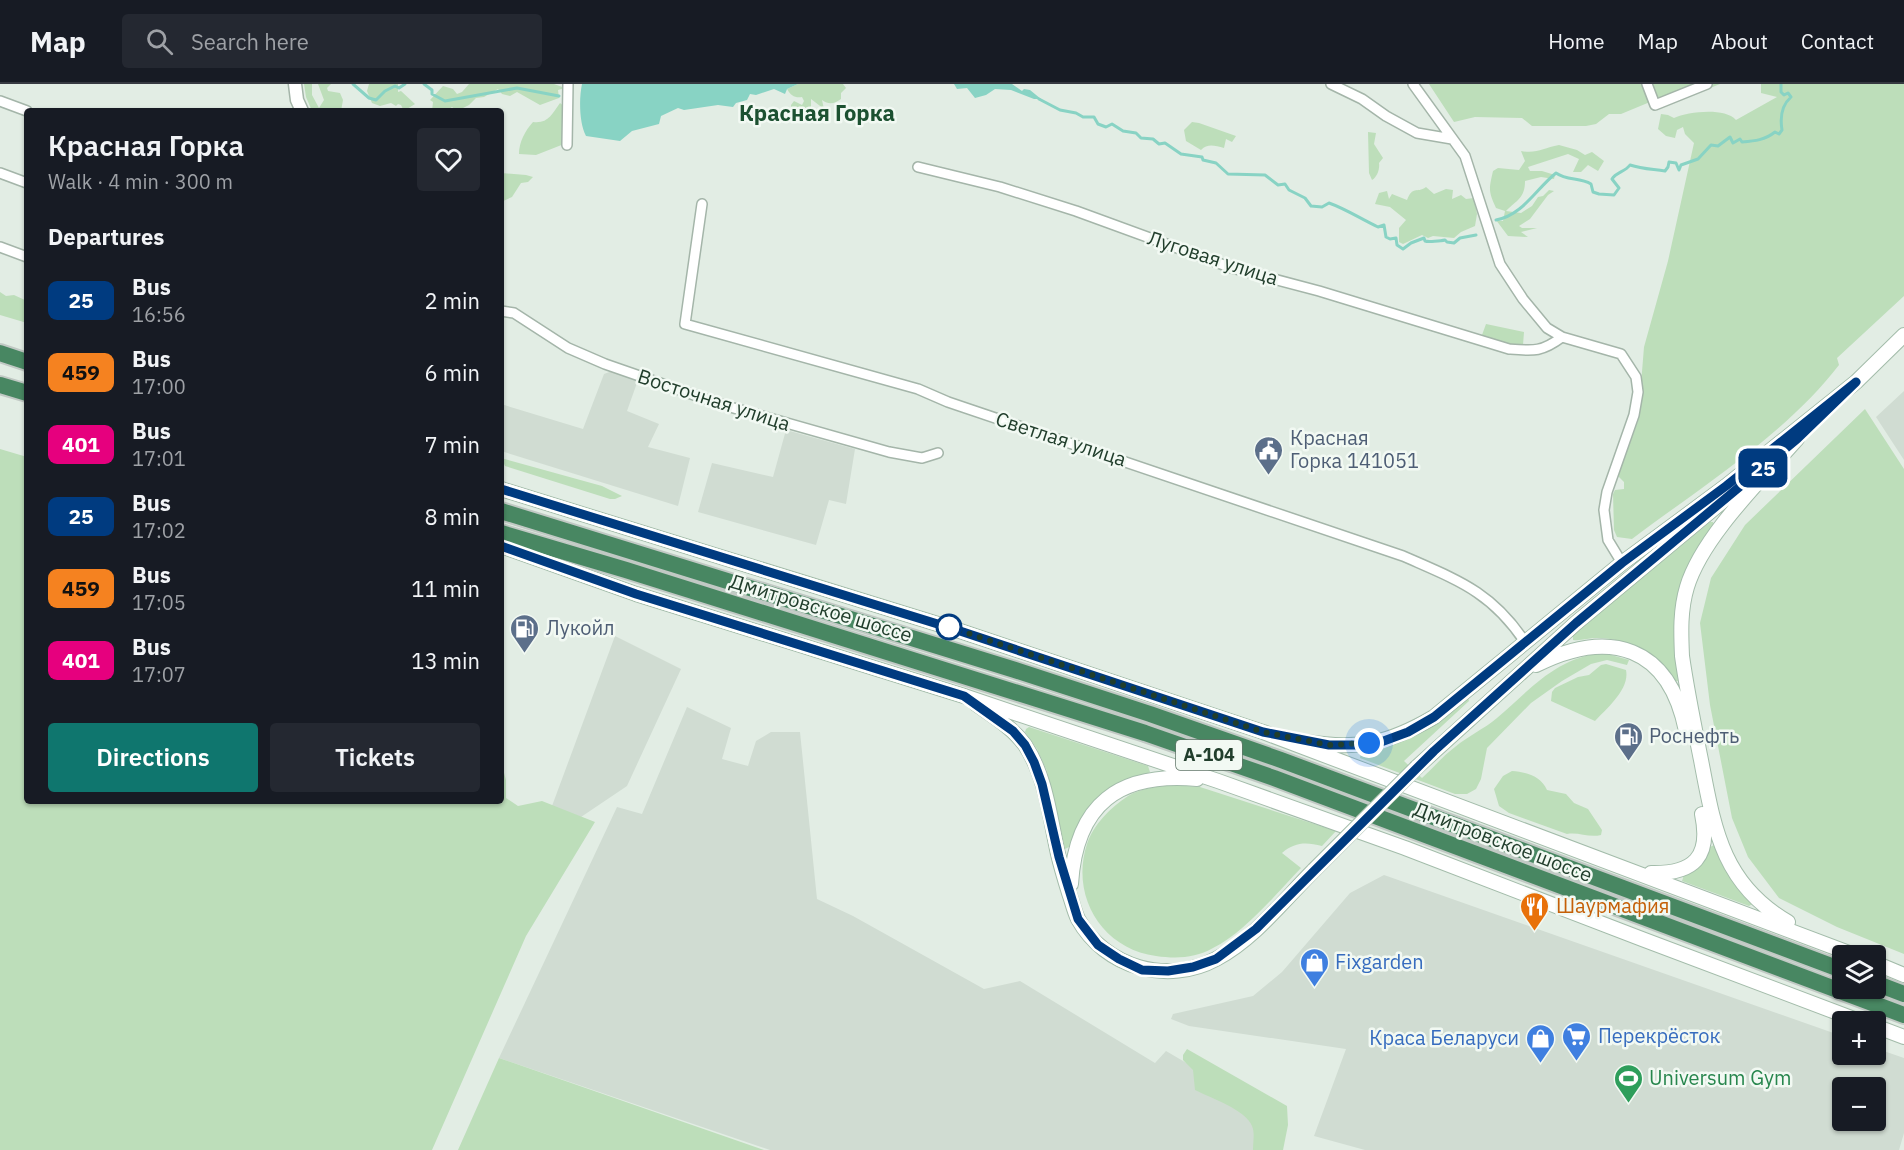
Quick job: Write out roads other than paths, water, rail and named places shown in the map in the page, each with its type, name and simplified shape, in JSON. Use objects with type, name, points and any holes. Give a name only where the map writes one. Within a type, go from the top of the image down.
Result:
[{"type":"highway","points":[[0,353],[24,361]]},
{"type":"highway","points":[[0,385],[24,392]]},
{"type":"highway","name":"Дмитровское шоссе","points":[[504,512],[1003,666],[1150,714],[1292,764],[1832,966]]},
{"type":"highway","name":"Дмитровское шоссе","points":[[504,534],[660,580],[1145,733],[1274,778],[1904,1015]]},
{"type":"highway","points":[[1886,987],[1904,994]]},
{"type":"main road","points":[[964,696],[1013,731],[1025,745],[1042,784],[1059,857],[1078,919],[1098,945],[1142,970],[1168,971],[1193,967],[1216,959],[1256,929],[1417,767],[1521,672],[1576,623],[1797,439],[1904,335]]},
{"type":"main road","points":[[1263,732],[1329,745],[1357,745],[1390,739],[1434,717],[1622,563],[1726,486],[1856,382]]},
{"type":"main road","points":[[1797,439],[1721,527],[1695,567],[1682,607],[1682,656],[1713,826],[1735,872],[1745,886],[1769,910],[1827,943]]},
{"type":"main road","points":[[504,490],[957,630],[1263,732],[1832,945]]},
{"type":"main road","points":[[504,547],[636,594],[964,696],[1218,781],[1406,848],[1833,1011]]},
{"type":"main road","points":[[1521,672],[1553,656],[1594,646],[1628,650],[1650,661],[1666,677],[1683,715],[1705,829],[1703,848],[1698,858],[1686,868],[1676,872],[1652,873],[1631,870]]},
{"type":"main road","points":[[1070,895],[1072,862],[1081,833],[1093,813],[1110,796],[1126,786],[1151,779],[1174,777],[1218,781]]},
{"type":"main road","points":[[1886,968],[1904,975]]},
{"type":"main road","points":[[1886,1030],[1904,1037]]},
{"type":"street","points":[[295,84],[301,108]]},
{"type":"street","points":[[567,145],[568,84]]},
{"type":"street","points":[[1331,84],[1362,99],[1386,116],[1417,133],[1452,139]]},
{"type":"street","points":[[1413,84],[1462,153],[1500,264],[1523,299],[1547,328],[1562,337],[1621,354],[1636,377],[1638,392],[1634,415],[1607,492],[1604,510],[1608,540],[1622,563]]},
{"type":"street","points":[[1647,84],[1655,105],[1707,84]]},
{"type":"street","points":[[0,101],[24,110]]},
{"type":"street","name":"Луговая улица","points":[[918,167],[1000,187],[1076,211],[1232,268],[1319,291],[1509,348],[1526,351],[1546,348],[1562,337]]},
{"type":"street","points":[[0,172],[24,182]]},
{"type":"street","name":"Светлая улица","points":[[702,204],[685,324],[918,389],[948,402],[1403,556],[1461,581],[1491,602],[1512,623],[1525,642]]},
{"type":"street","points":[[0,247],[24,256]]},
{"type":"street","name":"Восточная улица","points":[[504,311],[514,313],[568,348],[605,364],[723,405],[889,452],[922,458],[938,453]]},
{"type":"water","points":[[582,84],[798,84],[787,89],[785,94],[774,89],[756,95],[750,94],[747,100],[736,103],[733,107],[718,105],[684,110],[678,108],[661,116],[659,124],[632,131],[620,141],[586,136],[580,110]]},
{"type":"water","points":[[954,84],[1012,84],[1022,91],[1030,90],[1041,99],[1034,99],[1011,90],[995,89],[975,98],[967,88],[957,89]]},
{"type":"waterway","points":[[353,84],[369,98],[376,100],[385,91],[405,84]]},
{"type":"waterway","points":[[424,84],[432,90],[432,94],[445,101],[517,88],[559,96]]},
{"type":"waterway","points":[[1496,220],[1522,207],[1556,173],[1591,184],[1593,192],[1614,195],[1619,188],[1612,179],[1630,165],[1665,171],[1669,162],[1676,163],[1679,170],[1681,165],[1698,159],[1711,145],[1718,146],[1730,137],[1733,143],[1740,139],[1742,142],[1760,140],[1775,132],[1779,134],[1782,130],[1784,108],[1791,97],[1788,93],[1784,95],[1781,92],[1781,84]]},
{"type":"waterway","points":[[1039,99],[1060,110],[1083,117],[1094,117],[1098,124],[1106,127],[1112,124],[1123,131],[1136,133],[1141,138],[1153,139],[1159,144],[1165,143],[1181,154],[1202,157],[1203,160],[1216,163],[1228,174],[1265,175],[1278,185],[1285,184],[1289,190],[1305,198],[1311,206],[1322,207],[1329,203],[1378,227],[1384,225],[1386,237],[1396,238],[1397,245],[1403,249],[1424,238],[1425,241],[1445,240],[1454,243],[1460,238],[1476,235]]},
{"type":"place","name":"Красная Горка 141051","points":[[1269,476]]},
{"type":"place","name":"Лукойл","points":[[525,654]]},
{"type":"place","name":"Роснефть","points":[[1628,762]]},
{"type":"place","name":"Шаурмафия","points":[[1535,932]]},
{"type":"place","name":"Fixgarden","points":[[1314,988]]},
{"type":"place","name":"Перекрёсток","points":[[1577,1062]]},
{"type":"place","name":"Краса Беларуси","points":[[1540,1064]]},
{"type":"place","name":"Universum Gym","points":[[1628,1104]]},
{"type":"district","name":"Красная Горка","points":[[817,113]]}]
